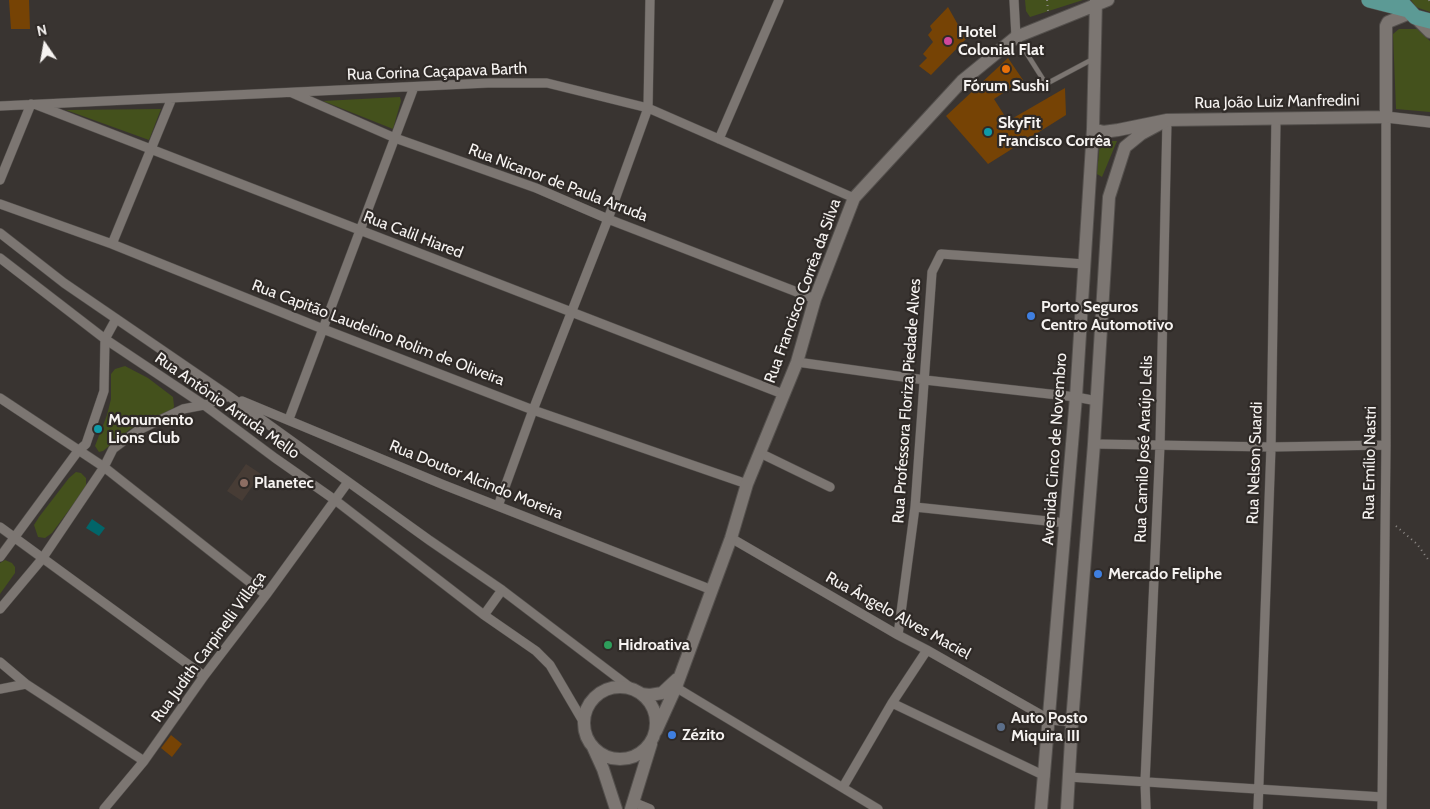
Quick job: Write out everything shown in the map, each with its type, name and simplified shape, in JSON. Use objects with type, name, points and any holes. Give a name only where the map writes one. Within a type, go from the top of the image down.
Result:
[{"type":"main road","name":"Rua Francisco Corrêa da Silva","points":[[632,806],[654,736],[712,590],[731,538],[747,484],[797,362],[815,299],[854,198],[962,81],[1016,37],[1095,2],[1108,0]]},
{"type":"main road","points":[[1369,0],[1409,10],[1430,21]]},
{"type":"main road","name":"Avenida Cinco de Novembro","points":[[1041,809],[1076,397],[1093,129],[1095,2]]},
{"type":"main road","points":[[1409,10],[1430,32]]},
{"type":"main road","points":[[1386,117],[1386,26],[1388,22],[1409,10]]},
{"type":"main road","name":"Rua João Luiz Manfredini","points":[[1093,129],[1102,132],[1167,120],[1386,117]]},
{"type":"main road","points":[[1067,809],[1097,401],[1109,197],[1126,147],[1141,134],[1167,120]]},
{"type":"main road","points":[[616,809],[592,745],[586,735],[584,723],[586,712],[592,701],[601,693],[612,689],[623,688],[650,695],[662,693],[676,682]]},
{"type":"main road","points":[[592,745],[600,753],[611,758],[623,759],[645,750],[654,736],[656,722],[652,706],[638,692]]},
{"type":"main road","points":[[610,791],[632,806]]},
{"type":"street","points":[[498,506],[570,312],[608,219],[648,108],[650,0]]},
{"type":"street","points":[[719,139],[779,0]]},
{"type":"street","points":[[1014,0],[1016,37]]},
{"type":"street","name":"Rua Corina Caçapava Barth","points":[[0,106],[488,83],[546,83],[648,108],[854,198]]},
{"type":"street","points":[[289,419],[414,87]]},
{"type":"street","name":"Rua Nicanor de Paula Arruda","points":[[290,92],[395,138],[536,188],[608,219],[815,299]]},
{"type":"street","points":[[112,244],[172,98]]},
{"type":"street","points":[[0,180],[32,104]]},
{"type":"street","name":"Rua Calil Hiared","points":[[32,104],[783,394]]},
{"type":"street","points":[[1386,117],[1430,122]]},
{"type":"street","name":"Rua Emílio Nastri","points":[[1382,809],[1386,445],[1386,117]]},
{"type":"street","name":"Rua Nelson Suardi","points":[[1258,809],[1271,448],[1276,118]]},
{"type":"street","name":"Rua Camilo José Araújo Lelis","points":[[1146,809],[1145,782],[1160,445],[1167,120]]},
{"type":"street","name":"Rua Capitão Laudelino Rolim de Oliveira","points":[[0,204],[112,244],[323,329],[533,410],[747,484]]},
{"type":"street","name":"Rua Antônio Arruda Mello","points":[[0,233],[64,283],[229,396]]},
{"type":"street","name":"Rua Professora Floriza Piedade Alves","points":[[898,635],[915,507],[932,272],[941,254],[1084,264]]},
{"type":"street","name":"Rua Antônio Arruda Mello","points":[[0,258],[105,339],[204,405],[274,458],[335,500],[484,615],[536,651],[550,665],[584,723]]},
{"type":"street","points":[[0,557],[78,451],[86,444],[104,391],[105,339],[116,319]]},
{"type":"street","points":[[797,362],[1097,401]]},
{"type":"street","points":[[0,608],[42,558],[104,467],[113,449],[137,431],[183,410],[229,396],[502,590],[638,692]]},
{"type":"street","name":"Rua Doutor Alcindo Moreira","points":[[229,396],[289,419],[444,485],[712,590]]},
{"type":"street","points":[[0,398],[104,467],[266,595]]},
{"type":"street","points":[[1094,444],[1271,448],[1386,445]]},
{"type":"street","points":[[760,453],[830,487]]},
{"type":"street","name":"Rua Judith Carpinelli Villaça","points":[[104,809],[144,761],[204,676],[266,595],[348,482]]},
{"type":"street","points":[[915,507],[1066,522]]},
{"type":"street","points":[[0,527],[204,676]]},
{"type":"street","name":"Rua Ângelo Alves Maciel","points":[[731,538],[1050,720]]},
{"type":"street","points":[[484,615],[502,590]]},
{"type":"street","points":[[843,787],[892,703],[927,650]]},
{"type":"street","points":[[0,662],[26,684],[144,761]]},
{"type":"street","points":[[676,682],[878,809]]},
{"type":"street","points":[[0,689],[26,684]]},
{"type":"street","points":[[892,703],[1045,776]]},
{"type":"street","points":[[1050,720],[1072,722]]},
{"type":"street","points":[[1069,777],[1382,797]]},
{"type":"street","points":[[632,806],[650,809]]},
{"type":"lane","points":[[1016,37],[1046,84],[1094,58]]},
{"type":"path","points":[[1385,516],[1417,544],[1430,562]]},
{"type":"shaded area","name":"Planetec","points":[[246,464],[261,474],[242,501],[227,491]]},
{"type":"green space","points":[[1025,0],[1083,0],[1030,17],[1026,11]]},
{"type":"green space","points":[[1411,0],[1430,0],[1430,12],[1416,7]]},
{"type":"green space","points":[[1399,29],[1417,29],[1430,41],[1430,112],[1396,109],[1393,34]]},
{"type":"green space","points":[[400,97],[401,101],[393,129],[323,101]]},
{"type":"green space","points":[[161,109],[149,140],[66,110]]},
{"type":"green space","points":[[1100,141],[1117,141],[1102,177],[1097,174]]},
{"type":"green space","points":[[125,366],[148,378],[173,397],[174,406],[172,413],[165,417],[150,419],[130,429],[103,451],[99,452],[95,446],[111,399],[111,374],[115,369]]},
{"type":"green space","points":[[76,472],[81,473],[86,478],[86,487],[52,533],[45,538],[38,537],[34,525],[69,478]]},
{"type":"green space","points":[[5,560],[12,563],[15,567],[15,573],[0,594],[0,563]]},
{"type":"water","points":[[92,519],[105,528],[99,536],[86,528]]},
{"type":"building","points":[[9,0],[29,0],[30,29],[11,29]]},
{"type":"building","name":"Hotel Colonial Flat","points":[[948,7],[966,39],[931,75],[919,66],[927,58],[923,54],[933,42],[928,35],[932,30],[930,26]]},
{"type":"building","points":[[1008,58],[1023,80],[994,99],[1008,121],[1065,88],[1066,115],[988,164],[946,116]]},
{"type":"building","points":[[171,735],[182,744],[172,757],[161,748]]},
{"type":"place","name":"Hotel Colonial Flat","points":[[948,41]]},
{"type":"place","name":"Fórum Sushi","points":[[1006,69]]},
{"type":"place","name":"SkyFit Francisco Corrêa","points":[[988,132]]},
{"type":"place","name":"Porto Seguros Centro Automotivo","points":[[1031,316]]},
{"type":"place","name":"Monumento Lions Club","points":[[98,429]]},
{"type":"place","name":"Planetec","points":[[244,483]]},
{"type":"place","name":"Mercado Feliphe","points":[[1098,574]]},
{"type":"place","name":"Hidroativa","points":[[608,645]]},
{"type":"place","name":"Auto Posto Miquira III","points":[[1001,727]]},
{"type":"place","name":"Zézito","points":[[672,735]]}]
